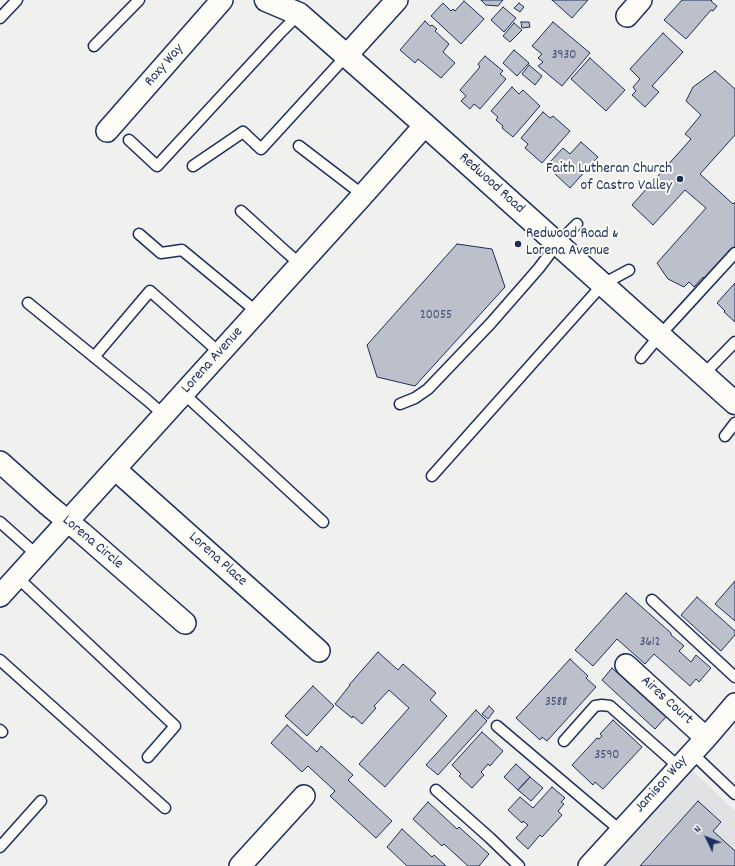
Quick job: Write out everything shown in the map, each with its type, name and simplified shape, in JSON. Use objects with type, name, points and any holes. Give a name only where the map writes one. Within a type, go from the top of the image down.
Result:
[{"type":"main road","name":"Redwood Road","points":[[266,0],[296,7],[347,55],[735,403]]},
{"type":"street","name":"Roxy Way","points":[[107,131],[222,0]]},
{"type":"street","points":[[347,55],[397,0]]},
{"type":"street","points":[[627,16],[641,0]]},
{"type":"street","name":"Lorena Avenue","points":[[0,596],[426,125]]},
{"type":"street","name":"Lorena Circle","points":[[0,462],[185,623]]},
{"type":"street","name":"Lorena Place","points":[[115,469],[319,651]]},
{"type":"street","name":"Aires Court","points":[[626,665],[692,753]]},
{"type":"street","name":"Jamison Way","points":[[589,866],[735,704]]},
{"type":"street","points":[[240,866],[304,796]]},
{"type":"lane","points":[[0,18],[16,0]]},
{"type":"lane","points":[[94,46],[139,0]]},
{"type":"lane","points":[[129,140],[157,166],[279,34],[296,7]]},
{"type":"lane","points":[[193,166],[243,132],[262,149],[347,55]]},
{"type":"lane","points":[[299,146],[363,195]]},
{"type":"lane","points":[[242,210],[300,264]]},
{"type":"lane","points":[[400,404],[415,398],[428,389],[491,323],[539,268],[557,244],[577,224]]},
{"type":"lane","points":[[140,234],[161,253],[182,250],[257,312]]},
{"type":"lane","points":[[641,358],[735,253]]},
{"type":"lane","points":[[432,476],[603,284],[629,270]]},
{"type":"lane","points":[[94,357],[150,291],[220,353]]},
{"type":"lane","points":[[28,303],[164,415]]},
{"type":"lane","points":[[703,375],[735,342]]},
{"type":"lane","points":[[183,394],[323,522]]},
{"type":"lane","points":[[725,436],[735,423]]},
{"type":"lane","points":[[0,522],[37,555]]},
{"type":"lane","points":[[17,577],[174,726],[148,757]]},
{"type":"lane","points":[[652,600],[735,677]]},
{"type":"lane","points":[[0,660],[165,808]]},
{"type":"lane","points":[[564,740],[595,706],[610,706],[692,753],[735,794]]},
{"type":"lane","points":[[498,726],[620,831]]},
{"type":"lane","points":[[436,790],[519,866]]},
{"type":"lane","points":[[0,847],[41,801]]},
{"type":"shaded area","points":[[692,770],[735,811],[735,866],[604,866]]},
{"type":"building","points":[[481,0],[503,0],[498,6],[486,5]]},
{"type":"building","points":[[552,0],[588,0],[572,18]]},
{"type":"building","points":[[682,0],[712,0],[711,1],[717,6],[713,11],[711,10],[686,39],[664,20]]},
{"type":"building","points":[[464,1],[484,19],[461,44],[431,16],[443,3],[451,11],[453,9],[455,11]]},
{"type":"building","points":[[519,3],[524,7],[520,12],[514,8]]},
{"type":"building","points":[[503,7],[516,18],[504,32],[491,20]]},
{"type":"building","points":[[425,21],[430,26],[432,25],[437,29],[435,31],[449,44],[443,52],[455,63],[441,78],[418,59],[415,63],[400,50]]},
{"type":"building","points":[[521,22],[529,22],[530,27],[522,28]]},
{"type":"building","points":[[553,22],[590,53],[562,86],[538,66],[543,62],[538,58],[542,54],[532,46]]},
{"type":"building","points":[[514,23],[522,30],[510,42],[503,36]]},
{"type":"building","points":[[663,33],[683,52],[652,86],[659,92],[645,107],[632,95],[636,91],[633,87],[640,79],[630,69]]},
{"type":"building","points":[[514,50],[529,63],[517,76],[503,63]]},
{"type":"building","points":[[485,56],[503,71],[500,74],[506,79],[480,109],[474,104],[470,109],[461,101],[466,96],[460,90],[480,67],[478,64]]},
{"type":"building","points":[[590,58],[625,90],[606,111],[571,79]]},
{"type":"building","points":[[529,65],[542,76],[535,85],[522,74]]},
{"type":"building","name":"Faith Lutheran Church of Castro Valley","points":[[715,71],[735,89],[735,135],[700,174],[733,204],[735,202],[735,247],[706,280],[703,277],[694,287],[689,282],[684,287],[668,279],[657,263],[706,208],[685,190],[653,225],[632,205],[691,139],[685,134],[701,115],[686,101],[693,87]]},
{"type":"building","points":[[512,87],[519,94],[523,90],[540,106],[513,137],[502,128],[503,126],[496,120],[498,117],[491,111]]},
{"type":"building","points":[[543,112],[550,118],[553,116],[570,131],[542,163],[525,148],[528,144],[521,138]]},
{"type":"building","points":[[581,142],[598,157],[570,188],[554,173],[557,170],[549,163],[563,148],[570,154]]},
{"type":"building","points":[[457,244],[492,249],[505,287],[415,386],[377,377],[367,345]]},
{"type":"building","points":[[735,283],[735,322],[717,303]]},
{"type":"building","points":[[735,581],[735,621],[715,604]]},
{"type":"building","points":[[626,593],[684,646],[679,651],[691,662],[696,655],[711,668],[699,682],[696,679],[690,686],[654,654],[645,664],[617,639],[593,666],[575,650]]},
{"type":"building","points":[[697,597],[735,631],[735,635],[721,651],[681,615]]},
{"type":"building","points":[[378,652],[398,670],[403,664],[436,693],[430,700],[447,716],[385,787],[359,764],[409,708],[389,690],[374,706],[376,708],[362,724],[335,704],[349,685]]},
{"type":"building","points":[[570,659],[588,676],[586,678],[596,687],[547,741],[542,737],[540,740],[516,718]]},
{"type":"building","points":[[612,668],[666,717],[655,729],[602,680]]},
{"type":"building","points":[[313,686],[334,706],[307,736],[285,716]]},
{"type":"building","points":[[489,706],[494,711],[488,719],[482,714]]},
{"type":"building","points":[[476,710],[487,721],[438,775],[426,765]]},
{"type":"building","points":[[613,720],[642,747],[603,789],[595,782],[593,785],[572,765],[597,738],[599,739],[602,736],[600,734]]},
{"type":"building","points":[[287,725],[317,752],[321,746],[353,775],[348,780],[392,821],[376,838],[330,796],[335,791],[308,766],[302,772],[271,743]]},
{"type":"building","points":[[482,732],[503,751],[490,766],[488,764],[481,772],[484,775],[472,788],[459,776],[461,774],[452,765]]},
{"type":"building","points":[[516,764],[530,777],[518,790],[504,777]]},
{"type":"building","points":[[530,777],[543,788],[531,801],[518,790]]},
{"type":"building","points":[[552,787],[565,798],[561,802],[564,804],[558,811],[562,815],[542,837],[540,835],[528,849],[516,838],[528,825],[523,821],[522,823],[508,810],[520,797],[533,808]]},
{"type":"building","points":[[698,801],[721,822],[713,831],[735,851],[735,866],[640,866]]},
{"type":"building","points":[[428,802],[457,829],[459,827],[489,854],[479,866],[468,866],[444,844],[442,846],[413,819]]},
{"type":"building","points":[[402,829],[432,857],[434,855],[446,866],[407,866],[387,847]]},
{"type":"place","name":"Faith Lutheran Church of Castro Valley","points":[[680,179]]},
{"type":"place","name":"Redwood Road & Lorena Avenue","points":[[518,244]]}]
